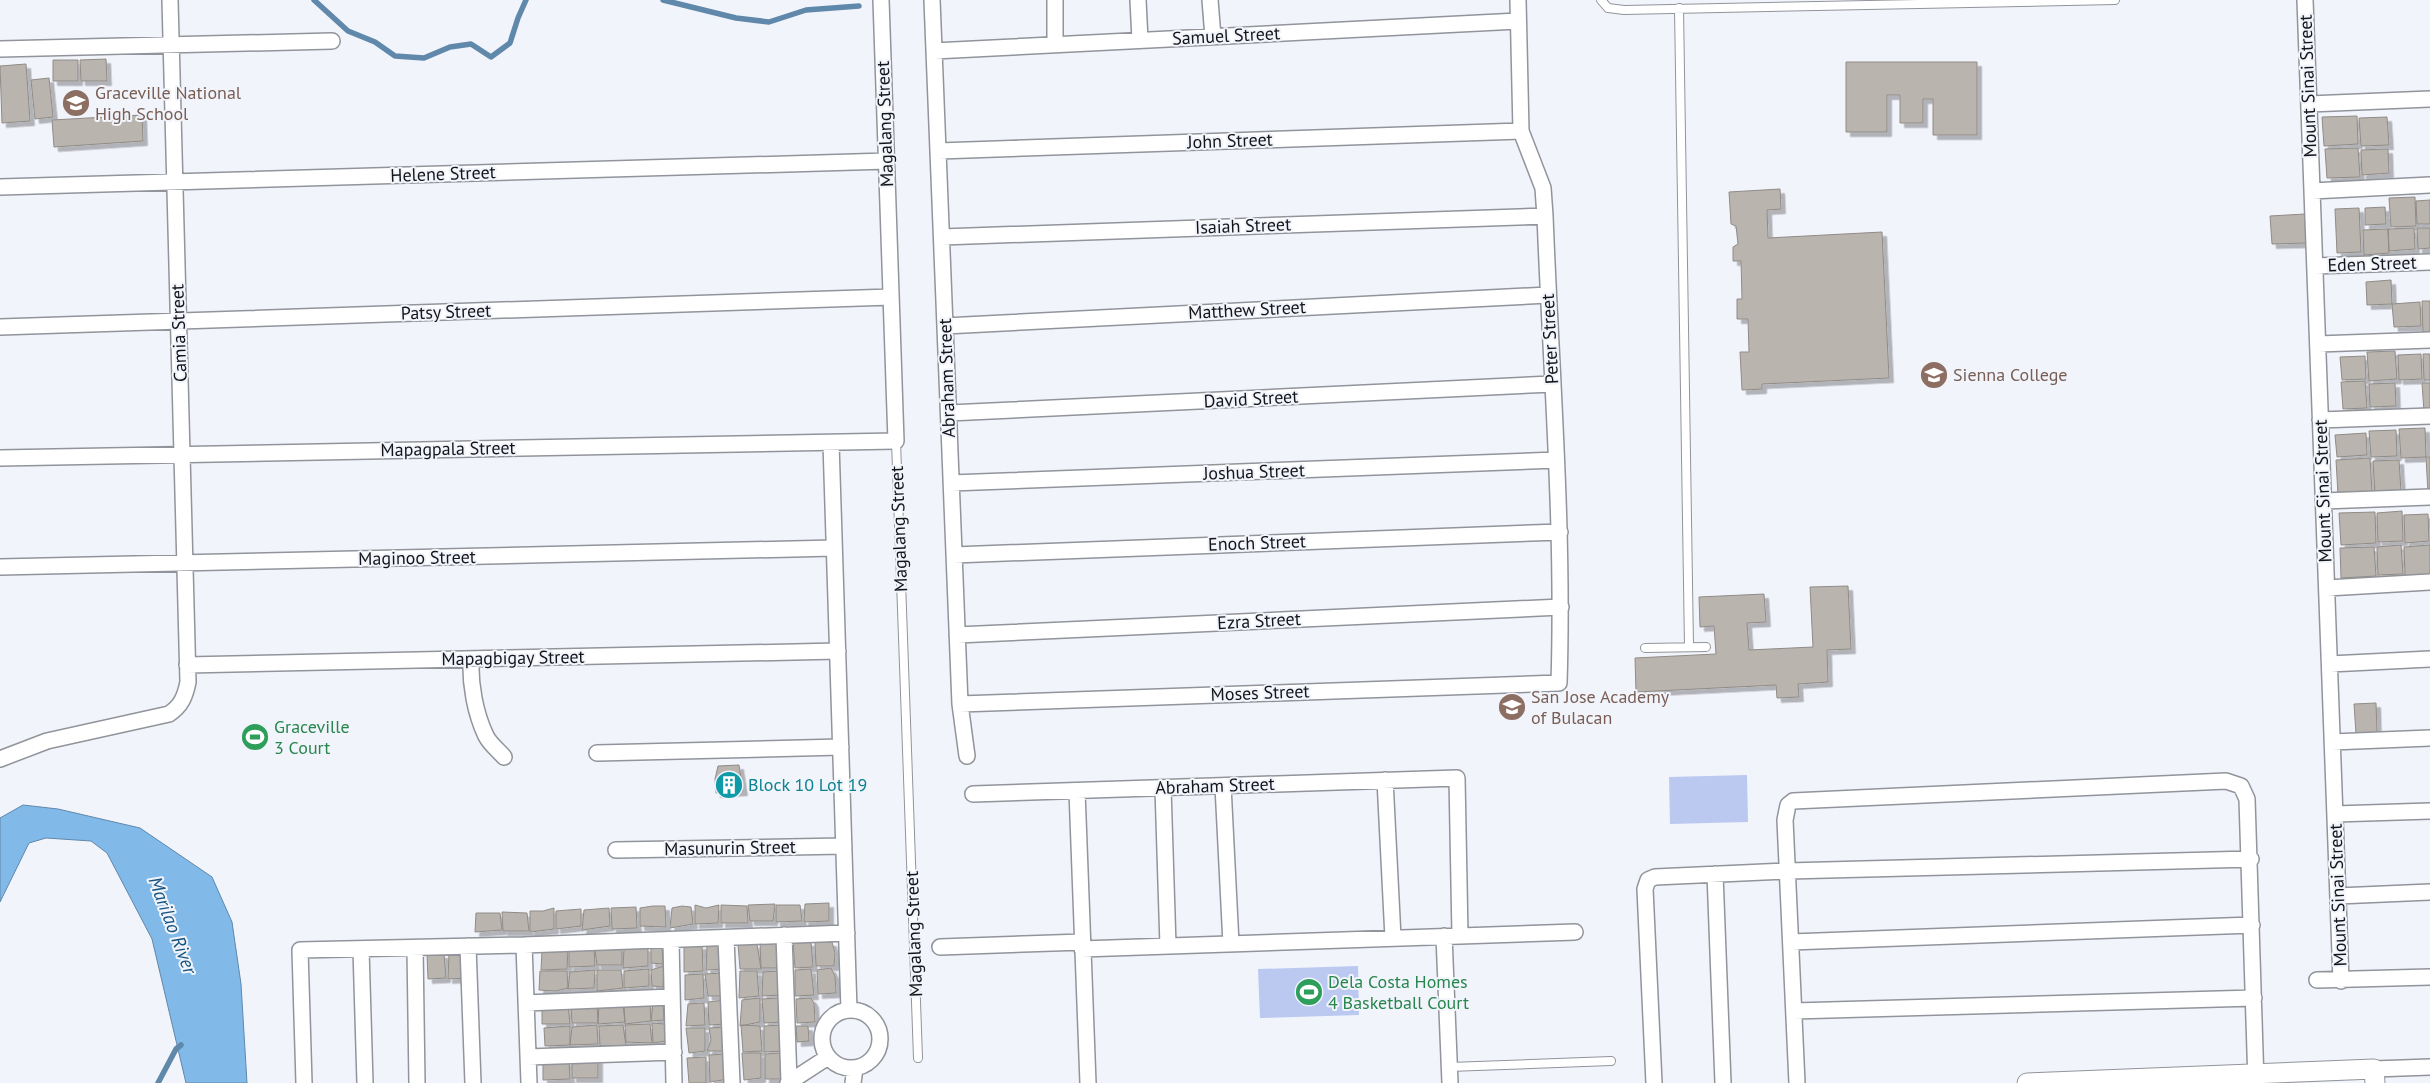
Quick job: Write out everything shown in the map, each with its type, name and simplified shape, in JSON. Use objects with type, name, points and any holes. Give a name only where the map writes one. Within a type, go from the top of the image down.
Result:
[{"type":"street","name":"Camia Street","points":[[0,759],[47,741],[169,714],[178,708],[185,696],[188,682],[170,0]]},
{"type":"street","name":"Magalang Street","points":[[881,0],[896,441]]},
{"type":"street","name":"Abraham Street","points":[[932,0],[960,704],[967,756]]},
{"type":"street","points":[[1055,0],[1055,45]]},
{"type":"street","points":[[1138,0],[1140,40]]},
{"type":"street","points":[[1210,0],[1213,37]]},
{"type":"street","name":"Peter Street","points":[[1518,0],[1521,131],[1543,188],[1545,216],[1560,532],[1562,607],[1559,683]]},
{"type":"street","name":"Mount Sinai Street","points":[[2305,0],[2341,981]]},
{"type":"street","name":"Samuel Street","points":[[934,51],[1518,21]]},
{"type":"street","points":[[0,49],[332,41]]},
{"type":"street","points":[[2309,104],[2430,99]]},
{"type":"street","name":"John Street","points":[[938,152],[1521,131]]},
{"type":"street","name":"Helene Street","points":[[0,187],[886,161]]},
{"type":"street","points":[[2312,191],[2430,185]]},
{"type":"street","name":"Isaiah Street","points":[[942,237],[1545,216]]},
{"type":"street","name":"Eden Street","points":[[2315,266],[2430,262]]},
{"type":"street","name":"Matthew Street","points":[[945,326],[1548,295]]},
{"type":"street","name":"Patsy Street","points":[[0,327],[891,297]]},
{"type":"street","points":[[2318,344],[2430,340]]},
{"type":"street","name":"David Street","points":[[949,413],[1552,384]]},
{"type":"street","points":[[2320,420],[2430,416]]},
{"type":"street","name":"Mapagpala Street","points":[[0,458],[896,441]]},
{"type":"street","points":[[831,442],[849,1010]]},
{"type":"street","name":"Joshua Street","points":[[951,483],[1556,460]]},
{"type":"street","points":[[2323,501],[2430,497]]},
{"type":"street","name":"Enoch Street","points":[[954,555],[1560,532]]},
{"type":"street","name":"Maginoo Street","points":[[0,567],[834,548]]},
{"type":"street","points":[[2327,588],[2430,582]]},
{"type":"street","name":"Ezra Street","points":[[957,635],[1562,607]]},
{"type":"street","name":"Mapagbigay Street","points":[[187,665],[838,651]]},
{"type":"street","points":[[471,659],[471,678],[475,702],[487,737],[504,757]]},
{"type":"street","points":[[2330,664],[2430,659]]},
{"type":"street","name":"Moses Street","points":[[960,704],[1559,683]]},
{"type":"street","points":[[2332,742],[2430,738]]},
{"type":"street","points":[[598,753],[841,747]]},
{"type":"street","name":"Abraham Street","points":[[973,794],[1457,778],[1460,936]]},
{"type":"street","points":[[1385,780],[1393,938]]},
{"type":"street","points":[[1797,1083],[1785,820],[1788,805],[1793,801],[2226,782],[2241,786],[2245,791],[2251,859],[2256,1079]]},
{"type":"street","points":[[1223,786],[1231,944]]},
{"type":"street","points":[[1163,788],[1168,946]]},
{"type":"street","points":[[1077,791],[1088,1083]]},
{"type":"street","points":[[2335,814],[2430,811]]},
{"type":"street","name":"Masunurin Street","points":[[616,850],[844,846]]},
{"type":"street","points":[[1654,1083],[1645,889],[1648,880],[1656,877],[1788,871],[2251,859]]},
{"type":"street","points":[[1715,874],[1723,1083]]},
{"type":"street","points":[[2338,896],[2430,892]]},
{"type":"street","points":[[1791,942],[2252,925]]},
{"type":"street","points":[[940,947],[1168,946],[1575,932]]},
{"type":"street","points":[[304,1083],[300,950],[524,945],[847,933]]},
{"type":"street","points":[[784,936],[788,1083]]},
{"type":"street","points":[[1444,936],[1450,1083]]},
{"type":"street","points":[[726,938],[732,1083]]},
{"type":"street","points":[[670,940],[674,1083]]},
{"type":"street","points":[[524,945],[529,1083]]},
{"type":"street","points":[[468,946],[473,1083]]},
{"type":"street","points":[[415,948],[417,1083]]},
{"type":"street","points":[[361,949],[365,1083]]},
{"type":"street","points":[[2317,980],[2341,981],[2430,977]]},
{"type":"street","points":[[526,1003],[672,997]]},
{"type":"street","points":[[1794,1012],[2254,998]]},
{"type":"street","points":[[849,1010],[858,1010],[873,1020],[880,1036],[879,1045],[871,1060],[855,1068],[836,1064],[828,1057],[822,1043],[824,1027],[834,1015],[849,1010]]},
{"type":"street","points":[[528,1057],[674,1052]]},
{"type":"street","points":[[788,1083],[828,1057]]},
{"type":"street","points":[[2027,1083],[2375,1076],[2430,1067]]},
{"type":"street","points":[[852,1083],[855,1068]]},
{"type":"lane","points":[[1601,0],[1608,8],[1624,10],[2114,0]]},
{"type":"lane","points":[[1679,8],[1689,647]]},
{"type":"lane","name":"Magalang Street","points":[[896,441],[918,1058]]},
{"type":"lane","points":[[1645,648],[1706,647]]},
{"type":"lane","points":[[1449,1067],[1611,1061]]},
{"type":"shaded area","points":[[1747,775],[1748,822],[1670,824],[1669,777]]},
{"type":"shaded area","name":"Dela Costa Homes 4 Basketball Court","points":[[1358,966],[1359,1015],[1260,1018],[1258,969]]},
{"type":"water","name":"Marilao River","points":[[23,805],[58,809],[140,828],[212,877],[232,922],[241,984],[247,1083],[186,1083],[152,939],[107,853],[91,841],[46,838],[29,843],[0,902],[0,818]]},
{"type":"building","points":[[106,59],[107,81],[81,81],[80,60]]},
{"type":"building","points":[[53,60],[78,60],[78,81],[53,81]]},
{"type":"building","points":[[1846,62],[1977,62],[1977,135],[1933,135],[1933,99],[1923,99],[1923,123],[1900,123],[1900,95],[1887,95],[1887,132],[1846,132]]},
{"type":"building","points":[[26,64],[30,121],[2,123],[0,66]]},
{"type":"building","points":[[49,78],[53,117],[35,119],[31,80]]},
{"type":"building","points":[[142,115],[143,141],[54,147],[52,120]]},
{"type":"building","points":[[2357,116],[2358,144],[2324,146],[2322,117]]},
{"type":"building","points":[[2387,117],[2389,145],[2361,146],[2359,118]]},
{"type":"building","points":[[2358,148],[2360,177],[2327,178],[2325,149]]},
{"type":"building","points":[[2388,149],[2389,173],[2362,175],[2361,150]]},
{"type":"building","points":[[1780,189],[1781,209],[1767,210],[1768,238],[1882,232],[1889,378],[1762,384],[1762,389],[1742,390],[1740,352],[1749,352],[1748,319],[1737,319],[1737,299],[1742,299],[1741,261],[1733,261],[1733,247],[1738,244],[1736,226],[1731,224],[1729,192]]},
{"type":"building","points":[[2415,197],[2416,226],[2391,227],[2389,198]]},
{"type":"building","points":[[2430,200],[2430,224],[2417,224],[2416,201]]},
{"type":"building","points":[[2385,207],[2386,224],[2365,225],[2365,208]]},
{"type":"building","points":[[2359,208],[2361,252],[2337,253],[2335,209]]},
{"type":"building","points":[[2305,214],[2306,243],[2272,244],[2270,216]]},
{"type":"building","points":[[2414,228],[2415,249],[2389,251],[2388,229]]},
{"type":"building","points":[[2417,228],[2430,228],[2430,248],[2418,249]]},
{"type":"building","points":[[2388,229],[2389,253],[2364,255],[2363,230]]},
{"type":"building","points":[[2391,280],[2392,304],[2367,305],[2366,282]]},
{"type":"building","points":[[2422,301],[2430,301],[2430,333],[2423,333]]},
{"type":"building","points":[[2420,302],[2421,326],[2394,327],[2392,304]]},
{"type":"building","points":[[2395,351],[2397,379],[2369,381],[2367,352]]},
{"type":"building","points":[[2421,354],[2422,379],[2399,380],[2398,355]]},
{"type":"building","points":[[2423,354],[2430,354],[2430,380],[2424,380]]},
{"type":"building","points":[[2365,356],[2366,379],[2342,380],[2340,357]]},
{"type":"building","points":[[2365,381],[2367,408],[2343,409],[2341,382]]},
{"type":"building","points":[[2395,383],[2396,406],[2370,407],[2369,384]]},
{"type":"building","points":[[2422,383],[2430,383],[2430,412],[2424,412]]},
{"type":"building","points":[[2425,428],[2426,457],[2401,458],[2399,429]]},
{"type":"building","points":[[2396,430],[2397,456],[2371,457],[2369,431]]},
{"type":"building","points":[[2366,433],[2367,455],[2337,457],[2335,435]]},
{"type":"building","points":[[2426,457],[2430,457],[2430,493],[2428,493]]},
{"type":"building","points":[[2370,458],[2372,493],[2338,495],[2336,460]]},
{"type":"building","points":[[2399,460],[2401,492],[2375,493],[2373,461]]},
{"type":"building","points":[[2402,511],[2403,541],[2378,542],[2377,513]]},
{"type":"building","points":[[2375,512],[2376,543],[2341,545],[2339,513]]},
{"type":"building","points":[[2428,514],[2429,541],[2405,543],[2404,515]]},
{"type":"building","points":[[2401,545],[2403,574],[2378,575],[2377,547]]},
{"type":"building","points":[[2430,545],[2430,575],[2405,576],[2404,547]]},
{"type":"building","points":[[2374,547],[2376,576],[2341,578],[2340,548]]},
{"type":"building","points":[[1848,586],[1851,649],[1827,650],[1828,682],[1798,684],[1799,697],[1777,698],[1776,685],[1636,692],[1635,658],[1716,654],[1714,626],[1700,627],[1699,597],[1764,594],[1766,622],[1747,623],[1749,650],[1813,647],[1810,587]]},
{"type":"building","points":[[2376,703],[2377,733],[2356,734],[2354,704]]},
{"type":"building","name":"Block 10 Lot 19","points":[[739,765],[743,791],[716,793],[715,779],[718,766]]},
{"type":"building","points":[[829,903],[829,921],[804,922],[805,904]]},
{"type":"building","points":[[775,904],[773,921],[750,921],[748,905]]},
{"type":"building","points":[[695,905],[706,908],[719,905],[718,923],[695,924]]},
{"type":"building","points":[[721,905],[747,906],[748,923],[721,923]]},
{"type":"building","points":[[776,905],[800,905],[802,921],[776,922]]},
{"type":"building","points":[[665,906],[666,927],[640,926],[640,908]]},
{"type":"building","points":[[636,907],[637,928],[612,929],[611,908]]},
{"type":"building","points":[[691,907],[693,924],[670,928],[672,908]]},
{"type":"building","points":[[554,908],[554,929],[530,932],[530,911],[543,911]]},
{"type":"building","points":[[609,908],[610,926],[582,930],[584,910]]},
{"type":"building","points":[[581,909],[581,926],[556,929],[556,911]]},
{"type":"building","points":[[502,912],[527,913],[529,931],[503,931]]},
{"type":"building","points":[[476,913],[500,913],[502,930],[475,932]]},
{"type":"building","points":[[793,942],[811,942],[813,967],[795,968]]},
{"type":"building","points":[[815,942],[832,942],[835,953],[834,966],[816,966]]},
{"type":"building","points":[[760,943],[778,944],[780,968],[761,968]]},
{"type":"building","points":[[738,944],[757,944],[761,969],[740,969]]},
{"type":"building","points":[[702,945],[703,971],[684,972],[684,946]]},
{"type":"building","points":[[724,945],[725,969],[706,970],[707,946]]},
{"type":"building","points":[[622,947],[622,965],[597,965],[595,950]]},
{"type":"building","points":[[648,947],[648,966],[623,968],[624,948]]},
{"type":"building","points":[[594,948],[595,966],[569,967],[569,949]]},
{"type":"building","points":[[651,948],[662,948],[663,964],[651,963]]},
{"type":"building","points":[[568,949],[567,969],[541,970],[542,950]]},
{"type":"building","points":[[466,952],[467,978],[448,979],[449,953]]},
{"type":"building","points":[[427,954],[444,954],[446,978],[428,979]]},
{"type":"building","points":[[664,966],[663,987],[652,986],[651,970]]},
{"type":"building","points":[[831,968],[835,976],[836,993],[818,994],[817,970]]},
{"type":"building","points":[[649,969],[649,986],[624,988],[624,971]]},
{"type":"building","points":[[811,969],[814,995],[795,996],[795,970]]},
{"type":"building","points":[[595,970],[594,988],[568,989],[570,972]]},
{"type":"building","points":[[597,970],[621,970],[623,988],[597,991]]},
{"type":"building","points":[[540,971],[567,971],[568,988],[556,991],[539,990]]},
{"type":"building","points":[[740,971],[757,971],[759,996],[739,998]]},
{"type":"building","points":[[778,971],[780,995],[762,996],[763,972]]},
{"type":"building","points":[[724,973],[725,996],[708,996],[705,974]]},
{"type":"building","points":[[703,974],[704,998],[685,1000],[685,975]]},
{"type":"building","points":[[760,998],[760,1022],[740,1026],[742,1000]]},
{"type":"building","points":[[779,998],[781,1022],[764,1023],[762,999]]},
{"type":"building","points":[[811,998],[814,1003],[815,1022],[797,1023],[796,999]]},
{"type":"building","points":[[725,1000],[725,1024],[709,1025],[708,1002]]},
{"type":"building","points":[[597,1003],[598,1023],[572,1023],[571,1005]]},
{"type":"building","points":[[650,1003],[651,1021],[625,1024],[624,1004]]},
{"type":"building","points":[[704,1003],[705,1025],[686,1026],[688,1004]]},
{"type":"building","points":[[623,1004],[625,1022],[598,1024],[599,1005]]},
{"type":"building","points":[[653,1004],[663,1004],[664,1020],[651,1021]]},
{"type":"building","points":[[568,1005],[570,1024],[542,1024],[542,1006]]},
{"type":"building","points":[[652,1023],[665,1024],[666,1041],[653,1043]]},
{"type":"building","points":[[650,1024],[652,1043],[626,1042],[625,1025]]},
{"type":"building","points":[[597,1025],[598,1044],[570,1045],[572,1027]]},
{"type":"building","points":[[623,1025],[626,1046],[600,1046],[599,1026]]},
{"type":"building","points":[[741,1025],[760,1026],[762,1051],[743,1052]]},
{"type":"building","points":[[783,1025],[784,1051],[764,1052],[764,1026]]},
{"type":"building","points":[[570,1026],[570,1045],[545,1046],[544,1028]]},
{"type":"building","points":[[796,1026],[808,1026],[809,1041],[797,1042]]},
{"type":"building","points":[[727,1027],[728,1051],[707,1051],[711,1040],[709,1028]]},
{"type":"building","points":[[686,1028],[705,1028],[705,1051],[689,1053]]},
{"type":"building","points":[[742,1053],[761,1053],[761,1078],[744,1080]]},
{"type":"building","points":[[781,1053],[786,1079],[765,1079],[765,1054]]},
{"type":"building","points":[[726,1054],[728,1079],[710,1082],[709,1055]]},
{"type":"building","points":[[706,1057],[706,1083],[689,1083],[687,1058]]},
{"type":"building","points":[[598,1059],[598,1078],[572,1078],[572,1060]]},
{"type":"building","points":[[543,1061],[569,1061],[570,1079],[543,1080]]},
{"type":"waterway","points":[[314,0],[348,31],[375,42],[395,56],[424,58],[450,47],[471,44],[491,57],[510,43],[526,0]]},
{"type":"waterway","points":[[663,0],[736,18],[769,22],[806,10],[859,6]]},
{"type":"waterway","points":[[158,1083],[176,1049],[181,1045]]},
{"type":"place","name":"Graceville National High School","points":[[76,103]]},
{"type":"place","name":"Sienna College","points":[[1934,375]]},
{"type":"place","name":"San Jose Academy of Bulacan","points":[[1512,707]]},
{"type":"place","name":"Graceville 3 Court","points":[[255,737]]},
{"type":"place","name":"Block 10 Lot 19","points":[[729,785]]},
{"type":"place","name":"Dela Costa Homes 4 Basketball Court","points":[[1309,992]]}]
